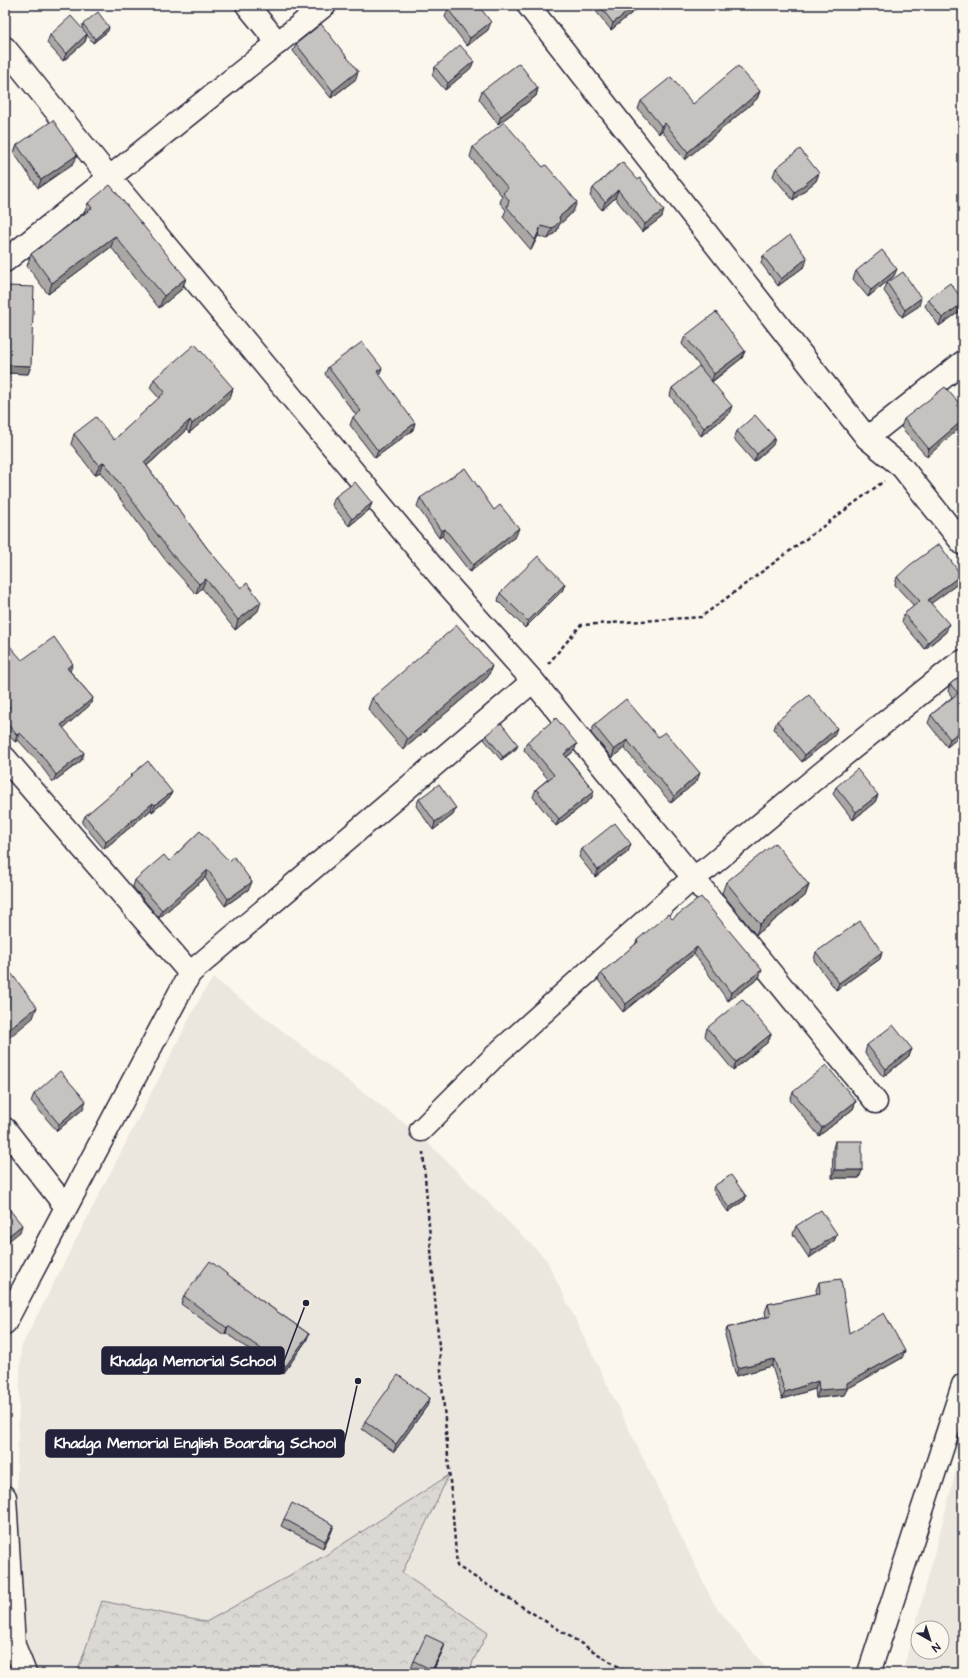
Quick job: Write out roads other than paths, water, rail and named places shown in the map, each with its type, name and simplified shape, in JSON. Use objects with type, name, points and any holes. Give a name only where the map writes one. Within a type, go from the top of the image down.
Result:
[{"type":"street","points":[[247,5],[278,43]]},
{"type":"street","points":[[5,261],[325,5]]},
{"type":"street","points":[[528,5],[867,438],[902,467],[963,544]]},
{"type":"street","points":[[5,48],[110,178],[440,576],[533,681],[876,1102]]},
{"type":"street","points":[[867,438],[963,362]]},
{"type":"street","points":[[421,1130],[500,1051],[694,877],[709,867],[822,772],[963,661]]},
{"type":"street","points":[[5,1323],[190,973],[533,681]]},
{"type":"street","points":[[5,758],[190,973]]},
{"type":"street","points":[[5,1129],[66,1207]]},
{"type":"street","points":[[869,1673],[963,1385]]},
{"type":"street","points":[[5,1497],[10,1649],[25,1673]]},
{"type":"place","name":"Khadga Memorial School","points":[[306,1303]]},
{"type":"place","name":"Khadga Memorial English Boarding School","points":[[358,1381]]}]
